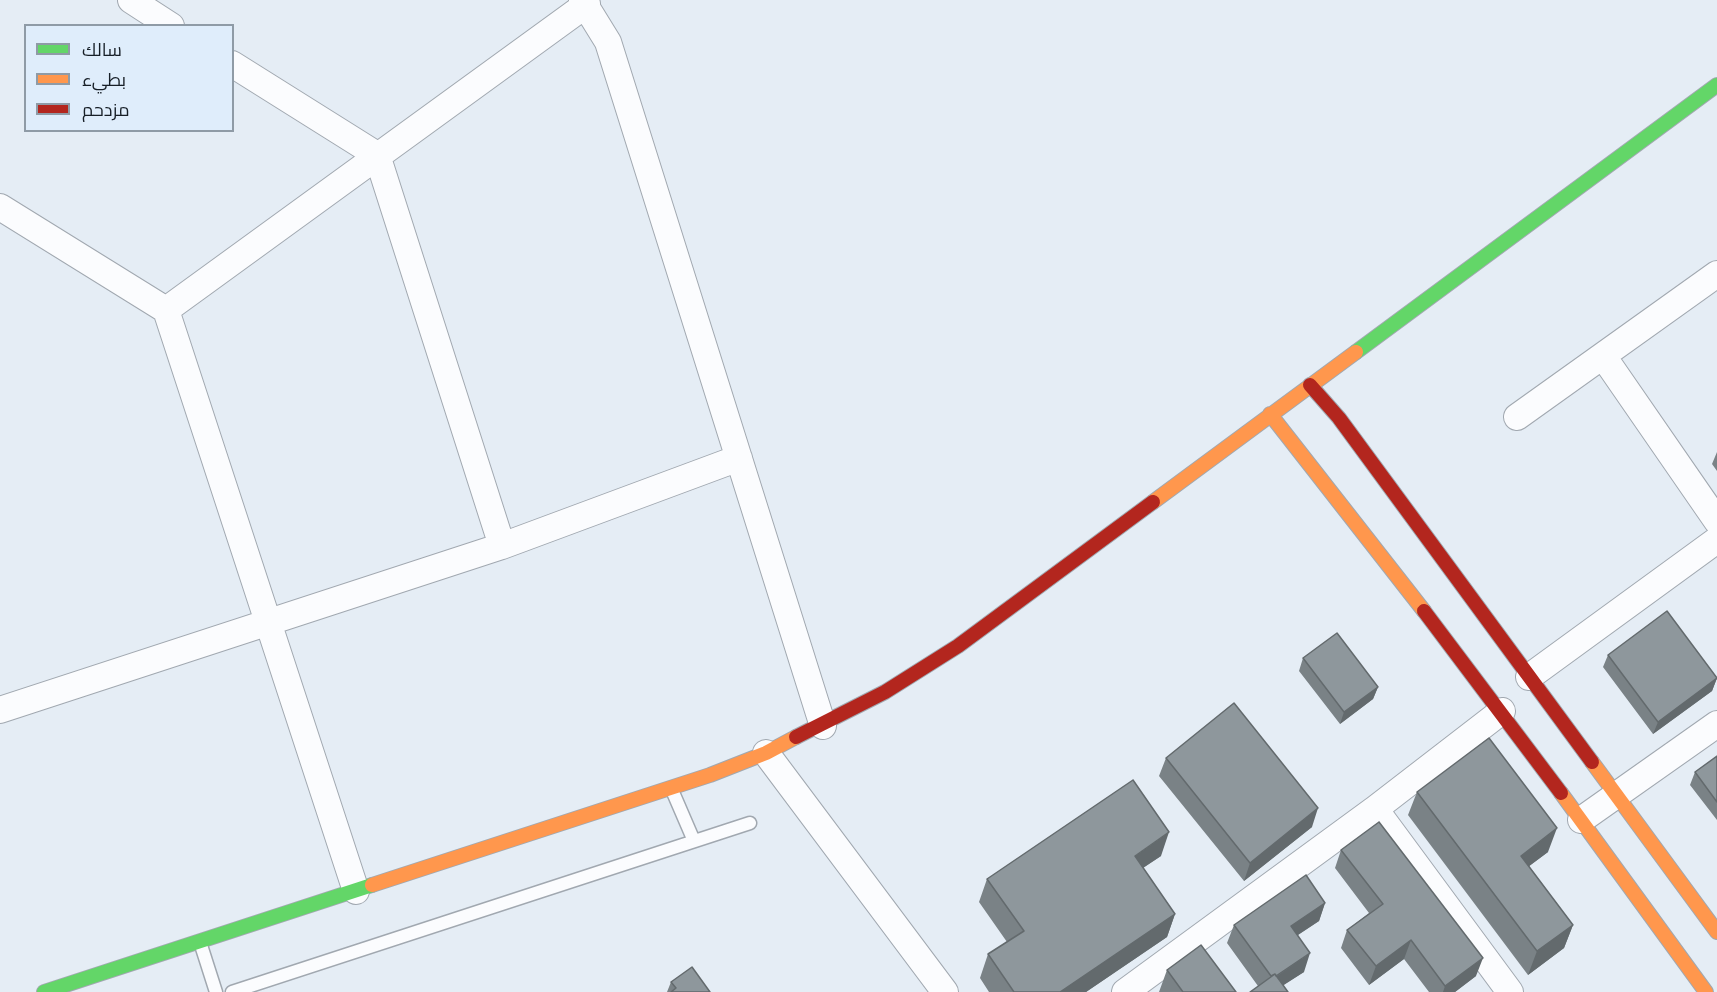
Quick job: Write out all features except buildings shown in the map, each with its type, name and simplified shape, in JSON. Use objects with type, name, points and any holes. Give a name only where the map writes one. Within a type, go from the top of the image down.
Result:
[{"type":"street","points":[[131,0],[168,24]]},
{"type":"street","points":[[166,310],[584,2],[608,42],[823,726]]},
{"type":"street","points":[[234,65],[376,155],[502,546]]},
{"type":"street","points":[[44,992],[671,788],[766,753],[823,726],[885,692],[958,646],[1717,85]]},
{"type":"street","points":[[0,207],[166,310],[270,621],[356,891]]},
{"type":"street","points":[[1517,417],[1717,274]]},
{"type":"street","points":[[1603,356],[1717,521]]},
{"type":"street","points":[[1310,385],[1339,418],[1717,932]]},
{"type":"street","points":[[1270,414],[1502,711],[1706,992]]},
{"type":"street","points":[[0,710],[502,546],[738,458]]},
{"type":"street","points":[[1529,677],[1717,540]]},
{"type":"street","points":[[1125,992],[1375,808],[1502,711]]},
{"type":"street","points":[[1581,820],[1618,797],[1717,724]]},
{"type":"street","points":[[766,753],[945,992]]},
{"type":"street","points":[[1375,808],[1510,992]]},
{"type":"lane","points":[[671,788],[694,841]]},
{"type":"lane","points":[[232,992],[750,824]]},
{"type":"lane","points":[[200,941],[216,992]]},
{"type":"traffic: fast","points":[[1356,352],[1717,85]]},
{"type":"traffic: fast","points":[[44,992],[372,885]]},
{"type":"traffic: slow","points":[[1153,502],[1356,352]]},
{"type":"traffic: slow","points":[[1270,414],[1424,611]]},
{"type":"traffic: slow","points":[[372,885],[710,775],[766,753],[796,737]]},
{"type":"traffic: slow","points":[[1592,762],[1717,932]]},
{"type":"traffic: slow","points":[[1561,793],[1706,992]]},
{"type":"traffic: jam","points":[[1310,385],[1339,418],[1592,762]]},
{"type":"traffic: jam","points":[[796,737],[885,692],[958,646],[1153,502]]},
{"type":"traffic: jam","points":[[1424,611],[1561,793]]}]
